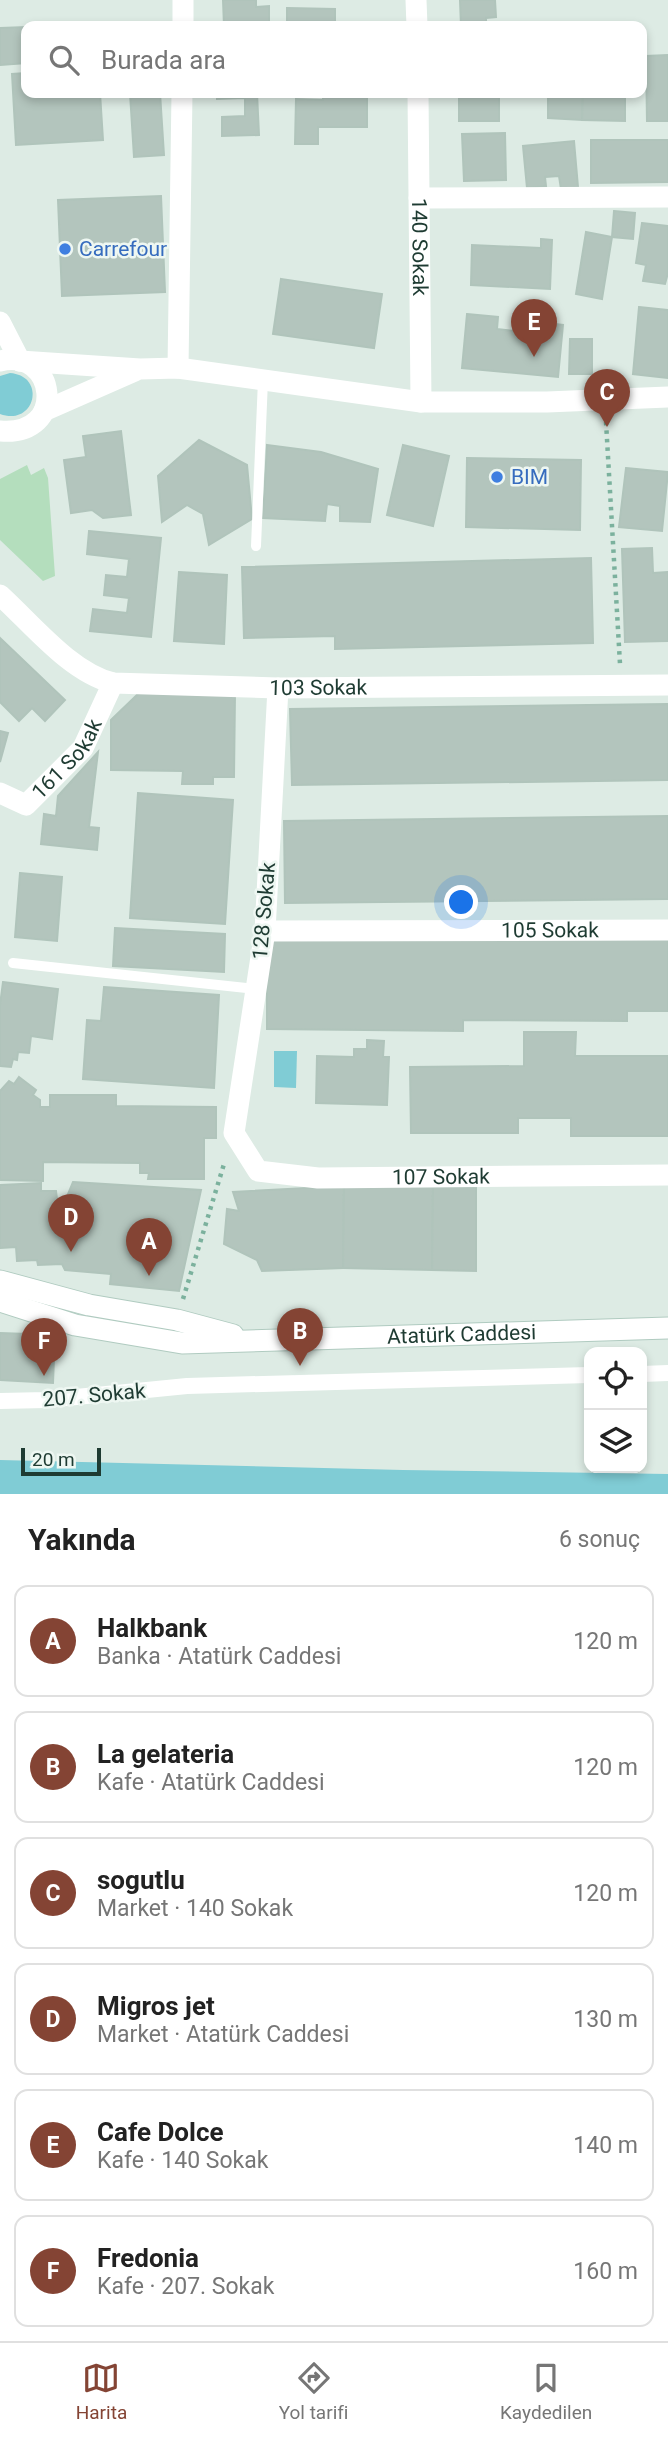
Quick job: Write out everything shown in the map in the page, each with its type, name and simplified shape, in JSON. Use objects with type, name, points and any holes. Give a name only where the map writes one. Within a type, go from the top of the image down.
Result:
[{"type":"street","points":[[183,0],[183,21]]},
{"type":"street","points":[[416,0],[417,21]]},
{"type":"street","points":[[178,368],[182,98]]},
{"type":"street","name":"140 Sokak","points":[[418,98],[421,402]]},
{"type":"street","points":[[419,198],[668,197]]},
{"type":"street","points":[[0,323],[6,330],[10,361]]},
{"type":"street","points":[[10,361],[140,369],[178,368],[421,402],[668,397]]},
{"type":"street","points":[[5,434],[24,430],[35,424],[44,411],[47,390],[36,369],[10,361]]},
{"type":"street","points":[[44,411],[140,369]]},
{"type":"street","name":"103 Sokak","points":[[0,595],[76,666],[94,678],[113,684],[278,688],[668,685]]},
{"type":"street","name":"161 Sokak","points":[[0,793],[26,805],[83,748],[113,684]]},
{"type":"street","name":"128 Sokak","points":[[234,1133],[265,931],[278,688]]},
{"type":"street","name":"105 Sokak","points":[[265,931],[668,930]]},
{"type":"street","name":"107 Sokak","points":[[234,1133],[258,1171],[318,1178],[668,1175]]},
{"type":"street","name":"Atatürk Caddesi","points":[[0,1281],[89,1305],[177,1320],[256,1342]]},
{"type":"street","name":"Atatürk Caddesi","points":[[0,1301],[75,1325],[182,1343],[668,1328]]},
{"type":"street","points":[[647,1374],[668,1373]]},
{"type":"street","name":"207. Sokak","points":[[0,1401],[46,1400],[187,1386],[584,1376]]},
{"type":"lane","points":[[256,546],[263,380]]},
{"type":"lane","points":[[13,963],[256,989]]},
{"type":"path","points":[[605,400],[621,686]]},
{"type":"path","points":[[177,1320],[234,1133]]},
{"type":"green space","points":[[27,465],[31,475],[44,468],[48,478],[55,576],[43,581],[0,540],[0,479]]},
{"type":"water","points":[[10,373],[22,376],[29,382],[32,391],[28,408],[22,414],[12,416],[0,414],[0,376]]},
{"type":"water","points":[[274,1051],[297,1051],[296,1088],[274,1087]]},
{"type":"water","points":[[0,1460],[668,1474],[668,1494],[0,1494]]},
{"type":"building","points":[[223,0],[256,0],[256,7],[269,6],[269,21],[224,21]]},
{"type":"building","points":[[460,0],[495,0],[496,17],[486,18],[486,21],[461,21]]},
{"type":"building","points":[[287,8],[335,9],[335,21],[287,21]]},
{"type":"building","points":[[21,27],[21,63],[0,65],[0,28]]},
{"type":"building","points":[[668,55],[668,121],[647,121],[647,56]]},
{"type":"building","points":[[21,73],[21,98],[100,98],[103,140],[16,145],[12,74]]},
{"type":"building","points":[[130,98],[160,98],[164,155],[134,157]]},
{"type":"building","points":[[245,98],[257,98],[259,135],[222,136],[222,117],[245,116]]},
{"type":"building","points":[[367,98],[367,127],[318,127],[318,144],[295,144],[296,99]]},
{"type":"building","points":[[459,98],[499,98],[499,121],[459,121]]},
{"type":"building","points":[[548,98],[583,98],[582,120],[548,118]]},
{"type":"building","points":[[583,98],[625,98],[625,121],[582,120]]},
{"type":"building","points":[[505,133],[506,180],[464,181],[462,134]]},
{"type":"building","points":[[591,140],[668,140],[668,182],[591,183]]},
{"type":"building","points":[[574,141],[578,187],[561,189],[559,176],[545,177],[546,186],[527,188],[523,146]]},
{"type":"building","points":[[161,196],[165,292],[62,296],[58,200]]},
{"type":"building","points":[[614,211],[635,213],[633,239],[612,237]]},
{"type":"building","points":[[642,223],[668,226],[668,273],[665,284],[643,281],[646,265],[636,263]]},
{"type":"building","points":[[586,232],[612,237],[602,299],[576,294]]},
{"type":"building","points":[[541,239],[552,240],[550,289],[471,285],[472,245],[541,248]]},
{"type":"building","points":[[281,279],[382,294],[374,348],[273,334]]},
{"type":"building","points":[[639,307],[668,310],[668,378],[633,374]]},
{"type":"building","points":[[467,314],[498,317],[497,329],[513,331],[514,325],[528,327],[529,321],[563,325],[558,377],[462,368]]},
{"type":"building","points":[[570,339],[592,339],[592,374],[569,374]]},
{"type":"building","points":[[121,431],[131,515],[103,518],[92,510],[71,513],[64,460],[86,457],[83,436]]},
{"type":"building","points":[[199,440],[247,465],[252,519],[209,545],[203,514],[187,505],[162,522],[158,476]]},
{"type":"building","points":[[267,445],[321,452],[378,469],[370,522],[340,521],[340,506],[327,504],[325,521],[263,518]]},
{"type":"building","points":[[403,445],[449,456],[433,526],[387,515]]},
{"type":"building","points":[[467,458],[581,460],[580,530],[466,527]]},
{"type":"building","points":[[626,468],[668,472],[662,531],[619,527]]},
{"type":"building","points":[[89,531],[161,538],[151,637],[90,631],[93,609],[127,613],[129,598],[104,595],[106,575],[127,577],[129,559],[87,554]]},
{"type":"building","points":[[652,548],[653,573],[668,572],[668,641],[625,642],[622,549]]},
{"type":"building","points":[[591,558],[593,643],[335,649],[335,636],[244,638],[242,567]]},
{"type":"building","points":[[179,572],[227,575],[224,644],[174,641]]},
{"type":"building","points":[[0,638],[65,700],[45,721],[32,708],[19,721],[0,702]]},
{"type":"building","points":[[140,692],[235,693],[234,777],[213,777],[213,784],[182,784],[183,771],[111,770],[111,720]]},
{"type":"building","points":[[668,704],[668,780],[292,785],[290,709]]},
{"type":"building","points":[[0,731],[8,733],[0,762]]},
{"type":"building","points":[[98,752],[89,827],[99,828],[97,850],[41,844],[44,814],[56,816],[58,796]]},
{"type":"building","points":[[138,793],[233,800],[225,924],[130,918]]},
{"type":"building","points":[[668,816],[668,899],[285,903],[284,821]]},
{"type":"building","points":[[20,873],[62,877],[57,941],[15,937]]},
{"type":"building","points":[[115,928],[225,934],[224,972],[113,966]]},
{"type":"building","points":[[267,937],[668,940],[668,1011],[627,1011],[627,1021],[463,1020],[463,1031],[267,1029]]},
{"type":"building","points":[[3,982],[58,989],[52,1039],[31,1036],[29,1053],[18,1052],[17,1060],[13,1059],[11,1067],[0,1066],[0,1005]]},
{"type":"building","points":[[104,987],[219,995],[214,1088],[83,1079],[87,1020],[101,1021]]},
{"type":"building","points":[[524,1032],[576,1032],[575,1056],[668,1056],[668,1136],[571,1136],[571,1118],[518,1118],[518,1133],[411,1133],[410,1067],[524,1066]]},
{"type":"building","points":[[367,1040],[384,1041],[383,1057],[389,1057],[387,1105],[316,1103],[317,1056],[354,1057],[354,1049],[367,1049]]},
{"type":"building","points":[[19,1077],[36,1090],[33,1095],[40,1100],[40,1107],[50,1107],[50,1095],[116,1095],[116,1106],[216,1107],[216,1138],[204,1138],[204,1179],[148,1179],[149,1173],[140,1173],[140,1163],[43,1162],[43,1181],[0,1180],[0,1091],[9,1081],[14,1084]]},
{"type":"building","points":[[73,1182],[201,1190],[179,1291],[110,1284],[111,1274],[65,1270],[62,1264],[38,1265],[37,1260],[17,1261],[16,1247],[0,1248],[0,1185],[41,1183],[41,1191],[56,1191],[57,1199],[66,1199]]},
{"type":"building","points":[[344,1186],[343,1268],[262,1271],[257,1260],[224,1244],[227,1209],[239,1211],[233,1192]]},
{"type":"building","points":[[344,1186],[433,1187],[432,1270],[343,1268]]},
{"type":"building","points":[[433,1187],[476,1187],[476,1271],[432,1270]]},
{"type":"building","points":[[0,1333],[55,1335],[53,1383],[0,1380]]},
{"type":"place","name":"Carrefour","points":[[65,249]]},
{"type":"place","name":"Cafe Dolce","points":[[534,357]]},
{"type":"place","name":"sogutlu","points":[[607,427]]},
{"type":"place","name":"BIM","points":[[497,477]]},
{"type":"place","name":"Migros jet","points":[[71,1252]]},
{"type":"place","name":"Halkbank","points":[[149,1276]]},
{"type":"place","name":"La gelateria","points":[[300,1366]]},
{"type":"place","name":"Fredonia","points":[[44,1376]]}]
